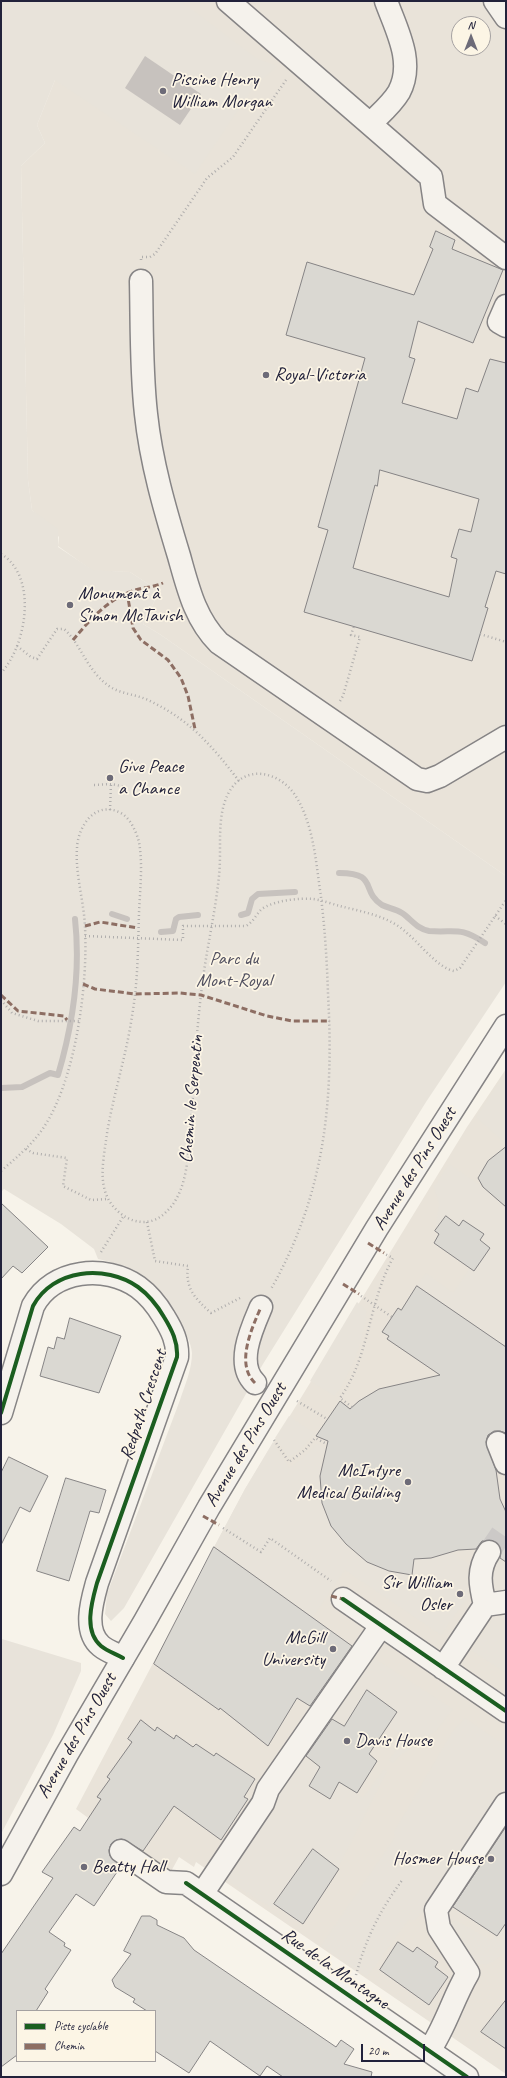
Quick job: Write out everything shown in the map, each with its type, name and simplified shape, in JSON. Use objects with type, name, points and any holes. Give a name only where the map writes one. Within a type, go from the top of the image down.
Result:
[{"type":"street","points":[[228,1],[431,177],[435,204],[456,222],[506,258]]},
{"type":"street","points":[[370,124],[399,93],[405,74],[402,45],[386,1]]},
{"type":"street","points":[[495,1],[506,17]]},
{"type":"street","points":[[141,273],[144,395],[152,454],[171,531],[189,591],[206,629],[219,644],[417,779],[427,781],[440,776],[506,736]]},
{"type":"street","points":[[506,306],[500,322],[506,326]]},
{"type":"street","name":"Avenue des Pins Ouest","points":[[1,1874],[39,1802],[145,1621],[201,1520],[339,1290],[506,1026]]},
{"type":"street","name":"Redpath Crescent","points":[[1,1413],[33,1306],[41,1294],[54,1284],[70,1276],[87,1273],[107,1275],[128,1282],[152,1299],[169,1324],[177,1343],[177,1357],[97,1583],[92,1608],[91,1624],[96,1640],[100,1645],[123,1658]]},
{"type":"street","points":[[255,1383],[248,1372],[246,1356],[248,1340],[261,1307]]},
{"type":"street","points":[[498,1443],[506,1463]]},
{"type":"street","points":[[443,1668],[496,1604],[480,1576],[483,1563],[489,1552]]},
{"type":"street","points":[[339,1592],[381,1626],[506,1711]]},
{"type":"street","points":[[121,1851],[166,1882],[194,1889],[263,1803],[268,1789],[381,1626]]},
{"type":"street","points":[[429,2051],[441,2033],[458,1989],[468,1973],[439,1928],[436,1910],[506,1804]]},
{"type":"street","name":"Rue de la Montagne","points":[[194,1889],[467,2077]]},
{"type":"path","points":[[141,273],[141,256],[150,256],[155,254],[208,178],[233,157],[288,76]]},
{"type":"path","points":[[1,554],[12,562],[17,569],[25,593],[22,627],[17,646],[1,673]]},
{"type":"path","points":[[343,696],[360,638],[351,635],[354,626]]},
{"type":"path","points":[[17,646],[31,657],[37,659],[57,629],[64,629],[69,633],[84,659],[108,685],[117,691],[151,701],[194,729],[219,755],[239,781],[255,774],[270,775],[282,781],[294,795],[308,825],[321,901],[326,959],[330,1044],[324,1139],[314,1186],[296,1239],[261,1307]]},
{"type":"path","points":[[480,634],[506,642]]},
{"type":"path","points":[[110,810],[111,784]]},
{"type":"path","points":[[94,785],[111,784],[126,787]]},
{"type":"path","points":[[1,1171],[26,1149],[43,1128],[54,1110],[64,1084],[79,1020],[84,978],[86,936],[76,850],[79,835],[82,824],[88,818],[100,811],[110,810],[119,812],[125,816],[135,830],[141,857],[138,938],[132,1014],[104,1156],[104,1182],[108,1199],[116,1211],[123,1217],[138,1222],[147,1222],[155,1261],[188,1266],[187,1278],[190,1288],[212,1313],[238,1300]]},
{"type":"path","points":[[86,936],[183,940],[183,926],[246,926],[254,921],[261,910],[272,904],[300,900],[321,901],[393,922],[405,931],[441,965],[450,970],[458,970],[506,900]]},
{"type":"path","points":[[495,916],[506,924]]},
{"type":"path","points":[[1,1000],[12,1013],[38,1020],[79,1020]]},
{"type":"path","points":[[26,1149],[33,1153],[67,1158],[63,1186],[91,1200],[108,1199]]},
{"type":"path","points":[[99,1254],[110,1241],[118,1222],[123,1217]]},
{"type":"path","points":[[352,1407],[340,1398],[353,1377],[362,1356],[374,1304],[381,1282],[393,1258],[384,1253]]},
{"type":"path","points":[[361,1295],[392,1317]]},
{"type":"path","points":[[295,1400],[328,1419]]},
{"type":"path","points":[[272,1438],[289,1462],[305,1450],[315,1438],[327,1444]]},
{"type":"path","points":[[219,1525],[262,1552],[270,1538],[339,1592]]},
{"type":"path","points":[[356,1975],[364,1947],[380,1911],[403,1879]]},
{"type":"shaded area","name":"Royal-Victoria","points":[[110,1],[506,1],[506,876],[161,635],[143,624],[155,600],[153,587],[130,572],[93,571],[58,546],[59,537],[32,510],[28,480],[21,166],[45,143],[37,125],[55,80]]},
{"type":"shaded area","name":"Piscine Henry William Morgan","points":[[145,56],[201,94],[180,125],[125,88]]},
{"type":"shaded area","name":"McGill University","points":[[506,1069],[506,2074],[196,1862],[194,1867],[179,1857],[169,1875],[121,1842],[122,1839],[106,1831],[76,1809],[245,1489],[467,1127]]},
{"type":"green space","name":"Parc du Mont-Royal","points":[[1,1],[181,1],[256,58],[277,66],[253,88],[195,174],[55,80],[37,125],[45,143],[21,166],[28,480],[32,510],[58,529],[58,547],[93,570],[130,572],[153,587],[155,600],[143,624],[161,635],[506,876],[506,982],[426,1102],[263,1364],[124,1608],[111,1621],[105,1614],[107,1594],[186,1383],[190,1371],[192,1353],[188,1338],[174,1311],[166,1299],[148,1281],[126,1268],[98,1259],[94,1249],[61,1224],[4,1189],[1,1192]]},
{"type":"green space","points":[[506,1072],[506,1086],[504,1089],[506,1090],[506,1144],[476,1117]]},
{"type":"green space","points":[[449,1164],[483,1187],[506,1206],[506,1347],[417,1286],[426,1273],[453,1293],[470,1268],[474,1271],[490,1248],[480,1240],[484,1234],[459,1226],[446,1216],[435,1231],[439,1204],[434,1187]]},
{"type":"green space","points":[[357,1302],[367,1311],[363,1334],[352,1365],[335,1396],[310,1381]]},
{"type":"green space","points":[[289,1416],[314,1433],[303,1447],[290,1458],[275,1438]]},
{"type":"green space","points":[[273,1442],[289,1468],[303,1458],[316,1444],[325,1448],[320,1472],[321,1494],[327,1515],[337,1533],[351,1549],[368,1562],[389,1570],[412,1575],[414,1559],[431,1558],[451,1552],[469,1564],[467,1598],[441,1635],[345,1570],[313,1617],[214,1547],[245,1489]]},
{"type":"green space","points":[[496,1556],[506,1565],[506,1595],[492,1590],[488,1574]]},
{"type":"green space","points":[[506,1612],[506,1673],[472,1651],[493,1618]]},
{"type":"green space","points":[[2,1639],[81,1663],[81,1671],[53,1735],[1,1834]]},
{"type":"green space","points":[[374,1658],[453,1709],[437,1730],[398,1757],[393,1763],[389,1760],[406,1736],[387,1727],[397,1711],[367,1690],[344,1726],[332,1719]]},
{"type":"green space","points":[[465,1718],[506,1746],[506,1791],[486,1823],[427,1908],[415,1920],[409,1919],[367,1977],[321,1946],[395,1837],[394,1832],[452,1732]]},
{"type":"green space","points":[[305,1756],[320,1767],[309,1786],[330,1799],[339,1782],[363,1798],[384,1769],[387,1771],[338,1868],[313,1849],[272,1908],[223,1878]]},
{"type":"green space","points":[[455,1920],[491,1940],[506,1923],[506,1952],[488,1964],[481,1964],[475,1961],[465,1951],[451,1925]]},
{"type":"building","points":[[436,231],[455,240],[452,249],[503,270],[473,343],[418,321],[409,357],[415,359],[402,403],[457,419],[466,388],[478,392],[490,359],[506,363],[506,574],[496,571],[485,607],[488,608],[472,661],[304,612],[328,530],[318,527],[365,358],[286,335],[307,262],[414,295],[433,249],[430,247]],"holes":[[[380,470],[479,499],[471,532],[459,529],[451,557],[457,559],[449,597],[353,568],[375,485],[377,486]]]},
{"type":"building","points":[[506,1147],[506,1207],[483,1187],[478,1178],[488,1161]]},
{"type":"building","points":[[1,1203],[48,1247],[22,1273],[13,1266],[1,1279]]},
{"type":"building","points":[[446,1216],[459,1226],[463,1220],[484,1234],[480,1240],[490,1248],[474,1271],[434,1243],[439,1234],[435,1231]]},
{"type":"building","name":"McIntyre Medical Building","points":[[417,1286],[506,1347],[506,1433],[494,1431],[488,1435],[486,1442],[496,1470],[500,1499],[506,1512],[506,1562],[500,1558],[500,1545],[495,1541],[489,1540],[482,1541],[476,1549],[458,1550],[431,1558],[414,1559],[412,1575],[389,1571],[367,1562],[346,1544],[331,1526],[322,1503],[320,1476],[328,1441],[316,1436],[340,1401],[350,1409],[359,1401],[379,1389],[440,1375],[387,1339],[389,1336],[382,1332],[398,1308],[401,1310]]},
{"type":"building","points":[[70,1318],[121,1336],[99,1393],[40,1376],[48,1347],[54,1349],[57,1337],[64,1339]]},
{"type":"building","points":[[9,1457],[48,1476],[30,1512],[20,1507],[1,1545],[1,1473]]},
{"type":"building","points":[[66,1478],[106,1490],[99,1513],[90,1511],[69,1581],[37,1571]]},
{"type":"building","points":[[214,1547],[352,1646],[310,1706],[297,1698],[268,1746],[220,1708],[219,1710],[154,1664]]},
{"type":"building","name":"Davis House","points":[[367,1690],[397,1712],[369,1754],[377,1761],[357,1793],[339,1782],[330,1799],[309,1786],[320,1767],[306,1756],[332,1719],[344,1726]]},
{"type":"building","points":[[141,1720],[155,1731],[157,1727],[174,1739],[176,1735],[193,1747],[196,1744],[214,1756],[216,1753],[255,1779],[244,1797],[248,1799],[221,1840],[174,1806],[143,1851],[122,1839],[116,1840],[111,1844],[109,1850],[110,1856],[121,1866],[94,1906],[76,1894],[49,1932],[65,1943],[64,1946],[71,1950],[45,1989],[48,1992],[37,2010],[16,2010],[16,2056],[1,2067],[1,1954],[53,1878],[42,1872],[74,1827],[80,1831],[101,1799],[97,1797],[110,1779],[107,1777],[132,1742],[128,1739]]},
{"type":"building","name":"Hosmer House","points":[[506,1827],[506,1923],[497,1936],[453,1907]]},
{"type":"building","points":[[313,1849],[339,1869],[303,1924],[274,1904]]},
{"type":"building","points":[[142,1916],[150,1916],[157,1920],[157,1925],[184,1938],[194,1950],[336,2047],[341,2040],[354,2049],[344,2064],[372,2072],[371,2077],[283,2077],[267,2066],[260,2076],[210,2041],[189,2073],[156,2052],[156,2010],[145,2010],[133,2002],[135,1999],[115,1987],[112,1980],[131,1954],[124,1951]]},
{"type":"building","points":[[398,1942],[413,1952],[417,1947],[438,1962],[435,1967],[448,1977],[429,2005],[380,1970]]},
{"type":"building","points":[[506,2000],[506,2049],[481,2032]]},
{"type":"waterway","points":[[339,873],[360,876],[364,879],[375,900],[382,905],[397,910],[414,924],[425,930],[463,932],[485,943]]},
{"type":"waterway","points":[[241,915],[248,913],[252,899],[258,894],[295,892]]},
{"type":"waterway","points":[[112,914],[127,919]]},
{"type":"waterway","points":[[161,932],[173,931],[176,919],[179,917],[198,915]]},
{"type":"waterway","points":[[1,1088],[22,1087],[50,1073],[58,1075],[72,1017],[77,959],[75,919]]},
{"type":"tunnel","points":[[489,1552],[506,1527]]},
{"type":"marked path","points":[[73,640],[92,619],[114,600],[134,590],[163,583]]},
{"type":"marked path","points":[[127,592],[133,628],[141,640],[168,660],[181,678],[188,696],[195,729]]},
{"type":"marked path","points":[[85,926],[100,922],[138,928]]},
{"type":"marked path","points":[[83,984],[95,989],[135,994],[180,993],[201,995],[267,1016],[292,1021],[330,1021]]},
{"type":"marked path","points":[[1,995],[18,1011],[64,1016],[67,1020]]},
{"type":"marked path","points":[[368,1243],[384,1253]]},
{"type":"marked path","points":[[343,1284],[359,1294]]},
{"type":"marked path","points":[[255,1383],[249,1375],[246,1366],[246,1356],[247,1346],[253,1325],[261,1307]]},
{"type":"marked path","points":[[203,1516],[219,1525]]},
{"type":"marked path","points":[[331,1596],[343,1599]]},
{"type":"cycle path","points":[[1,1413],[33,1306],[42,1294],[53,1284],[66,1278],[81,1274],[96,1273],[110,1275],[125,1280],[138,1287],[159,1308],[174,1336],[177,1357],[97,1583],[90,1616],[92,1632],[95,1640],[103,1648],[123,1658]]},
{"type":"cycle path","points":[[343,1599],[506,1711]]},
{"type":"cycle path","points":[[186,1883],[467,2077]]},
{"type":"place","name":"Piscine Henry William Morgan","points":[[163,91]]},
{"type":"place","name":"Royal-Victoria","points":[[266,375]]},
{"type":"place","name":"Monument à Simon McTavish","points":[[70,605]]},
{"type":"place","name":"Give Peace a Chance","points":[[110,778]]},
{"type":"place","name":"McIntyre Medical Building","points":[[408,1482]]},
{"type":"place","name":"Sir William Osler","points":[[460,1594]]},
{"type":"place","name":"McGill University","points":[[333,1649]]},
{"type":"place","name":"Davis House","points":[[347,1741]]},
{"type":"place","name":"Hosmer House","points":[[491,1859]]},
{"type":"place","name":"Beatty Hall","points":[[84,1867]]}]
